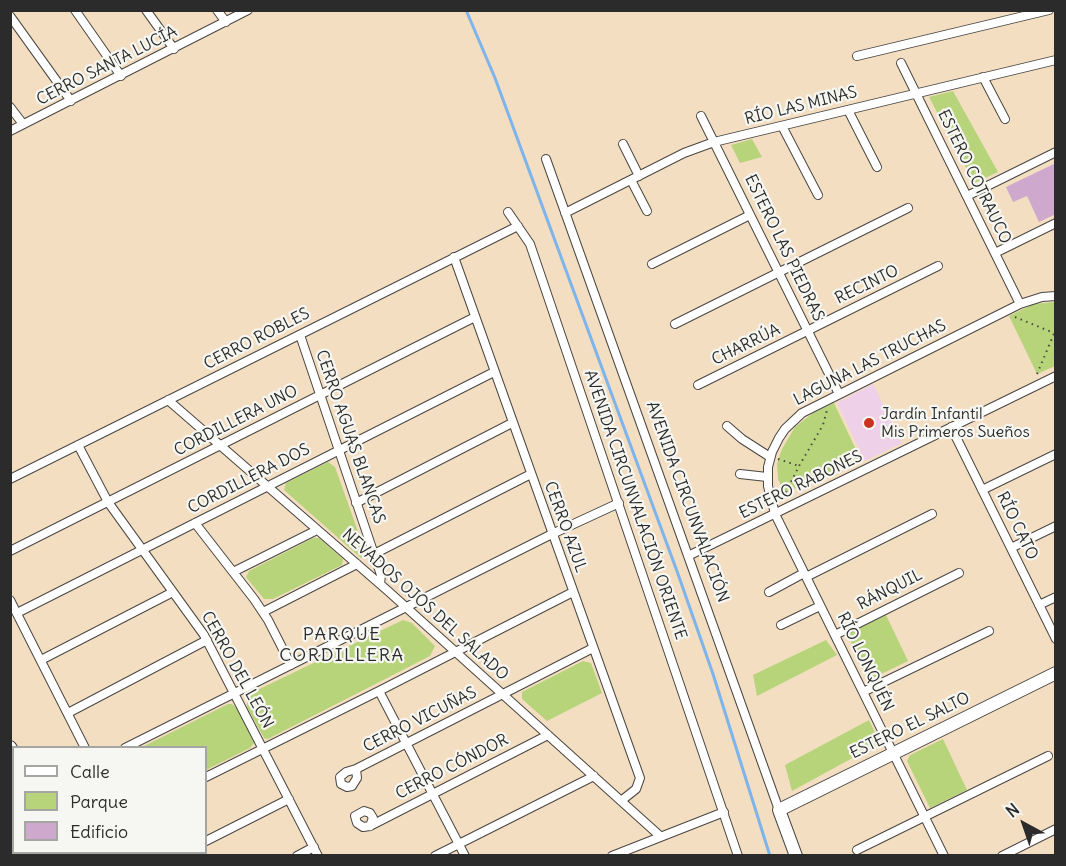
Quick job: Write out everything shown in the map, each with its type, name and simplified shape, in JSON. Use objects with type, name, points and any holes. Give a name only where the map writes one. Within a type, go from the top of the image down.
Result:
[{"type":"street","points":[[75,10],[121,76]]},
{"type":"street","points":[[146,10],[174,49]]},
{"type":"street","points":[[217,10],[226,22]]},
{"type":"street","name":"CERRO SANTA LUCÍA","points":[[10,131],[248,10]]},
{"type":"street","points":[[857,56],[1049,10]]},
{"type":"street","points":[[10,16],[71,100]]},
{"type":"street","name":"RÍO LAS MINAS","points":[[566,213],[684,153],[714,142],[1056,60]]},
{"type":"street","name":"ESTERO COTRAUCO","points":[[901,63],[1020,304]]},
{"type":"street","points":[[983,77],[1005,120]]},
{"type":"street","points":[[10,107],[23,124]]},
{"type":"street","points":[[848,110],[877,167]]},
{"type":"street","name":"ESTERO LAS PIEDRAS","points":[[701,116],[839,394]]},
{"type":"street","points":[[782,126],[818,195]]},
{"type":"street","points":[[623,144],[647,211]]},
{"type":"street","points":[[967,196],[1056,152]]},
{"type":"street","name":"AVENIDA CIRCUNVALACIÓN","points":[[546,159],[796,855]]},
{"type":"street","points":[[675,324],[908,208]]},
{"type":"street","name":"AVENIDA CIRCUNVALACIÓN ORIENTE","points":[[508,212],[530,244],[724,812]]},
{"type":"street","points":[[652,264],[750,215]]},
{"type":"street","points":[[995,253],[1056,223]]},
{"type":"street","name":"CERRO ROBLES","points":[[10,479],[518,226]]},
{"type":"street","name":"CERRO AZUL","points":[[454,257],[640,778],[636,789],[621,801]]},
{"type":"street","name":"RECINTO","points":[[808,331],[938,266]]},
{"type":"street","name":"LAGUNA LAS TRUCHAS","points":[[775,514],[767,477],[770,457],[779,438],[793,420],[811,408],[1020,304],[1042,297],[1056,296]]},
{"type":"street","name":"CORDILLERA UNO","points":[[10,551],[475,317]]},
{"type":"street","name":"CHARRÚA","points":[[698,385],[808,331]]},
{"type":"street","name":"CERRO AGUAS BLANCAS","points":[[300,335],[381,575],[380,584]]},
{"type":"street","name":"CORDILLERA DOS","points":[[17,614],[494,372]]},
{"type":"street","name":"ESTERO RABONES","points":[[688,556],[1056,376]]},
{"type":"street","name":"NEVADOS OJOS DEL SALADO","points":[[168,400],[406,607],[660,836]]},
{"type":"street","points":[[357,503],[512,423]]},
{"type":"street","points":[[727,426],[770,457]]},
{"type":"street","name":"RÍO CATO","points":[[951,427],[1056,639]]},
{"type":"street","name":"CERRO DEL LEÓN","points":[[78,445],[108,502],[207,640],[316,851]]},
{"type":"street","points":[[982,489],[1056,454]]},
{"type":"street","points":[[374,554],[531,474]]},
{"type":"street","points":[[740,474],[767,477]]},
{"type":"street","points":[[127,746],[552,534],[619,503]]},
{"type":"street","name":"RÍO LONQUÉN","points":[[775,514],[944,855]]},
{"type":"street","points":[[769,592],[932,514]]},
{"type":"street","points":[[195,523],[263,612],[291,665]]},
{"type":"street","points":[[1011,548],[1056,526]]},
{"type":"street","points":[[233,572],[317,530]]},
{"type":"street","points":[[263,612],[357,564]]},
{"type":"street","name":"RÁNQUIL","points":[[835,635],[959,573]]},
{"type":"street","points":[[41,660],[173,592]]},
{"type":"street","points":[[207,776],[379,692],[573,592]]},
{"type":"street","points":[[1039,605],[1056,597]]},
{"type":"street","points":[[10,600],[84,746]]},
{"type":"street","points":[[781,625],[820,606]]},
{"type":"street","points":[[863,692],[989,631]]},
{"type":"street","points":[[68,713],[207,640]]},
{"type":"street","name":"CERRO VICUÑAS","points":[[356,769],[593,648]]},
{"type":"street","name":"ESTERO EL SALTO","points":[[779,810],[1056,673]]},
{"type":"street","points":[[379,692],[465,855]]},
{"type":"street","name":"CERRO CÓNDOR","points":[[370,826],[548,735]]},
{"type":"street","points":[[857,850],[1048,756]]},
{"type":"street","points":[[435,855],[594,776]]},
{"type":"street","points":[[207,840],[289,799]]},
{"type":"street","points":[[612,855],[724,812],[738,855]]},
{"type":"street","points":[[1002,855],[1056,829]]},
{"type":"street","points":[[297,855],[316,851]]},
{"type":"path","points":[[1004,312],[1055,332],[1031,388]]},
{"type":"path","points":[[775,514],[799,466],[824,425],[831,398]]},
{"type":"path","points":[[770,457],[799,466]]},
{"type":"shaded area","name":"Jardín Infantil Mis Primeros Sueños","points":[[873,384],[902,443],[865,461],[837,403]]},
{"type":"green space","points":[[953,91],[998,172],[974,183],[929,97]]},
{"type":"green space","points":[[752,139],[762,157],[740,163],[731,145]]},
{"type":"green space","points":[[1055,302],[1055,366],[1037,374],[1009,316],[1034,304]]},
{"type":"green space","points":[[834,403],[860,458],[785,493],[778,479],[777,464],[782,449],[795,427],[813,413]]},
{"type":"green space","points":[[328,462],[335,467],[366,554],[361,558],[284,490],[286,483]]},
{"type":"green space","points":[[313,538],[319,538],[343,559],[342,565],[273,599],[264,599],[246,577],[249,571]]},
{"type":"green space","points":[[886,615],[908,661],[869,680],[847,634]]},
{"type":"green space","points":[[403,620],[412,623],[435,646],[430,656],[268,739],[264,738],[247,707],[249,694]]},
{"type":"green space","points":[[826,640],[837,655],[757,696],[753,675]]},
{"type":"green space","points":[[583,661],[591,663],[602,693],[547,721],[522,699],[522,692]]},
{"type":"green space","points":[[228,704],[238,709],[254,743],[250,748],[207,770],[207,746],[144,746]]},
{"type":"green space","points":[[869,720],[880,743],[792,791],[785,765]]},
{"type":"green space","points":[[943,739],[967,790],[930,808],[907,761],[910,755]]},
{"type":"building","points":[[1056,163],[1056,214],[1039,222],[1027,196],[1013,202],[1006,187]]},
{"type":"waterway","points":[[466,10],[495,78],[678,574],[713,674],[770,856]]},
{"type":"place","name":"Jardín Infantil Mis Primeros Sueños","points":[[869,423]]},
{"type":"district","name":"PARQUE CORDILLERA","points":[[342,645]]}]
